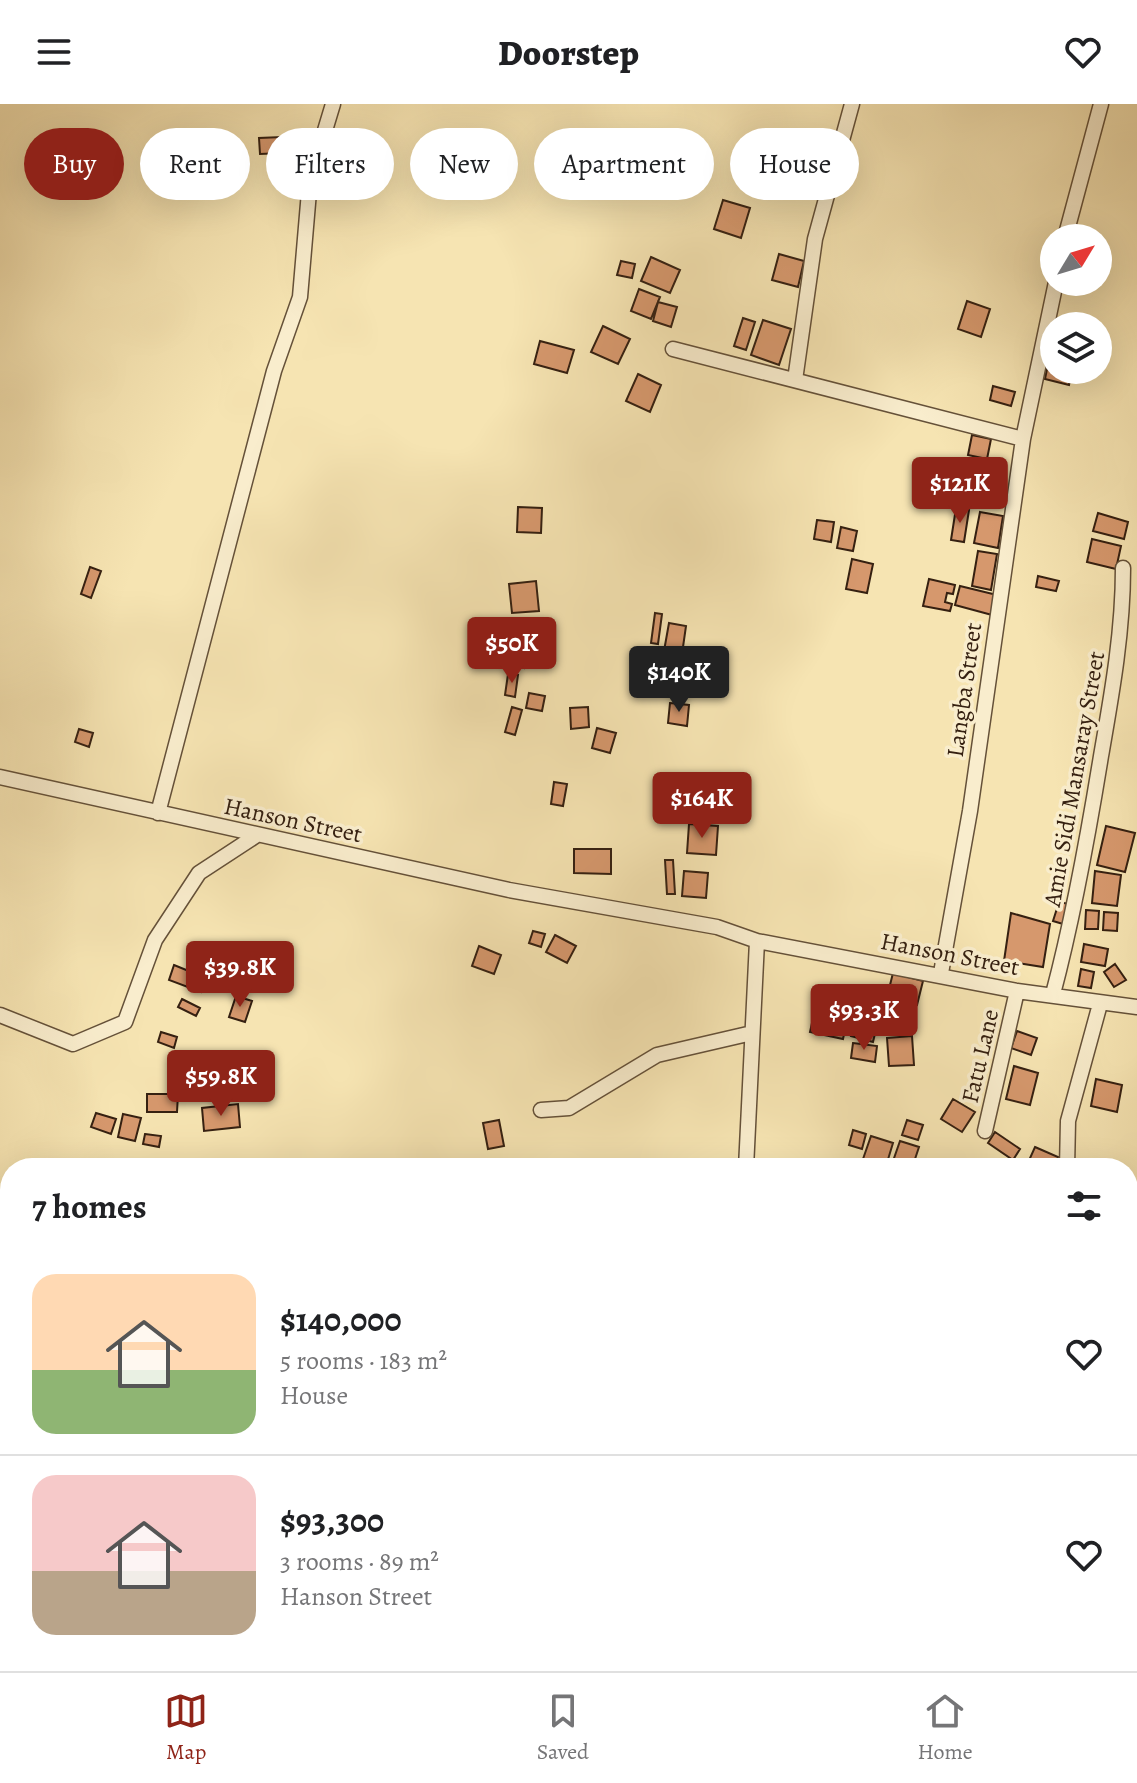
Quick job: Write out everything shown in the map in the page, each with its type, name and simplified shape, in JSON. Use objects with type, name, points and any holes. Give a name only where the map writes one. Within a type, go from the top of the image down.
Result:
[{"type":"street","points":[[158,813],[274,371],[300,297],[310,180],[333,104]]},
{"type":"street","points":[[795,380],[815,239],[852,104]]},
{"type":"street","points":[[1069,224],[1101,104]]},
{"type":"street","name":"Langba Street","points":[[941,973],[970,811],[1023,439],[1053,296]]},
{"type":"street","points":[[673,349],[1023,439]]},
{"type":"street","name":"Amie Sidi Mansaray Street","points":[[1053,994],[1077,905],[1123,621],[1123,568]]},
{"type":"street","name":"Hanson Street","points":[[0,777],[509,890],[717,927],[757,941],[941,973],[1017,991],[1137,1007]]},
{"type":"street","points":[[0,1015],[73,1044],[125,1022],[155,940],[199,873],[257,835]]},
{"type":"street","points":[[746,1158],[757,941]]},
{"type":"street","name":"Fatu Lane","points":[[985,1131],[1017,991]]},
{"type":"street","points":[[1067,1158],[1068,1121],[1100,1004]]},
{"type":"street","points":[[541,1110],[569,1108],[580,1103],[657,1055],[752,1033]]},
{"type":"building","points":[[259,138],[266,138],[266,154],[260,154]]},
{"type":"building","points":[[723,200],[750,208],[741,238],[714,229]]},
{"type":"building","points":[[779,254],[804,261],[798,287],[772,280]]},
{"type":"building","points":[[651,257],[680,270],[670,293],[641,281]]},
{"type":"building","points":[[621,261],[635,264],[632,278],[617,275]]},
{"type":"building","points":[[639,289],[660,297],[651,319],[631,311]]},
{"type":"building","points":[[967,301],[990,309],[981,337],[958,329]]},
{"type":"building","points":[[658,302],[677,307],[671,327],[653,321]]},
{"type":"building","points":[[743,318],[755,322],[746,350],[734,346]]},
{"type":"building","points":[[763,320],[791,329],[779,365],[751,355]]},
{"type":"building","points":[[603,326],[630,339],[618,364],[591,352]]},
{"type":"building","points":[[540,341],[574,350],[567,373],[534,364]]},
{"type":"building","points":[[638,374],[661,385],[650,412],[626,401]]},
{"type":"building","points":[[993,386],[1015,392],[1011,406],[990,400]]},
{"type":"building","points":[[972,435],[991,439],[987,459],[968,455]]},
{"type":"building","points":[[964,476],[980,479],[977,500],[961,498]]},
{"type":"building","points":[[518,507],[542,508],[541,533],[517,532]]},
{"type":"building","points":[[956,508],[969,510],[964,542],[951,540]]},
{"type":"building","points":[[980,512],[1003,516],[998,548],[974,543]]},
{"type":"building","points":[[1098,513],[1128,522],[1124,539],[1093,531]]},
{"type":"building","points":[[817,520],[834,522],[831,542],[814,539]]},
{"type":"building","points":[[841,527],[857,531],[853,551],[837,548]]},
{"type":"building","points":[[1092,539],[1121,546],[1116,569],[1087,562]]},
{"type":"building","points":[[978,551],[997,554],[991,590],[972,586]]},
{"type":"building","points":[[852,559],[873,564],[867,593],[846,589]]},
{"type":"building","points":[[90,567],[101,571],[91,598],[81,594]]},
{"type":"building","points":[[1038,576],[1059,581],[1056,591],[1036,587]]},
{"type":"building","points":[[929,579],[955,585],[953,594],[947,593],[945,602],[952,604],[950,611],[923,606]]},
{"type":"building","points":[[536,581],[539,611],[512,613],[509,584]]},
{"type":"building","points":[[960,586],[997,595],[992,615],[955,605]]},
{"type":"building","points":[[655,613],[662,614],[658,644],[651,643]]},
{"type":"building","points":[[669,623],[686,626],[682,654],[664,651]]},
{"type":"building","points":[[505,650],[527,654],[524,668],[502,663]]},
{"type":"building","points":[[508,674],[518,675],[515,697],[505,695]]},
{"type":"building","points":[[529,693],[545,696],[542,711],[526,708]]},
{"type":"building","points":[[670,703],[689,705],[687,726],[668,723]]},
{"type":"building","points":[[512,707],[522,710],[515,735],[505,732]]},
{"type":"building","points":[[588,707],[589,727],[571,729],[570,708]]},
{"type":"building","points":[[597,728],[616,733],[610,753],[592,748]]},
{"type":"building","points":[[79,729],[93,733],[89,747],[75,742]]},
{"type":"building","points":[[554,782],[567,784],[563,806],[551,804]]},
{"type":"building","points":[[689,824],[718,826],[716,855],[687,853]]},
{"type":"building","points":[[1106,826],[1135,833],[1125,872],[1097,865]]},
{"type":"building","points":[[574,849],[611,849],[611,874],[574,873]]},
{"type":"building","points":[[665,860],[673,860],[675,894],[667,894]]},
{"type":"building","points":[[684,871],[708,873],[706,898],[682,896]]},
{"type":"building","points":[[1095,871],[1121,875],[1117,906],[1092,903]]},
{"type":"building","points":[[1059,902],[1069,904],[1063,924],[1053,921]]},
{"type":"building","points":[[1086,910],[1099,911],[1098,929],[1085,929]]},
{"type":"building","points":[[1104,912],[1118,913],[1117,931],[1103,930]]},
{"type":"building","points":[[1011,913],[1050,924],[1043,967],[1004,961]]},
{"type":"building","points":[[533,931],[545,934],[541,947],[529,943]]},
{"type":"building","points":[[555,935],[576,946],[567,963],[546,952]]},
{"type":"building","points":[[1084,944],[1108,949],[1105,966],[1081,962]]},
{"type":"building","points":[[479,946],[501,955],[494,974],[472,966]]},
{"type":"building","points":[[1115,964],[1126,980],[1114,987],[1104,972]]},
{"type":"building","points":[[174,965],[206,978],[201,992],[169,980]]},
{"type":"building","points":[[1081,969],[1094,972],[1091,988],[1078,986]]},
{"type":"building","points":[[893,973],[923,981],[917,1005],[887,997]]},
{"type":"building","points":[[822,988],[854,993],[849,1020],[818,1014]]},
{"type":"building","points":[[236,996],[252,1001],[245,1022],[229,1017]]},
{"type":"building","points":[[182,999],[200,1008],[196,1016],[178,1007]]},
{"type":"building","points":[[857,1016],[878,1021],[873,1042],[851,1036]]},
{"type":"building","points":[[812,1023],[845,1030],[843,1039],[810,1032]]},
{"type":"building","points":[[1017,1031],[1037,1038],[1031,1055],[1011,1048]]},
{"type":"building","points":[[161,1032],[177,1037],[174,1048],[158,1042]]},
{"type":"building","points":[[912,1036],[914,1065],[889,1066],[887,1038]]},
{"type":"building","points":[[853,1043],[877,1046],[875,1062],[851,1058]]},
{"type":"building","points":[[1014,1066],[1038,1073],[1030,1105],[1006,1099]]},
{"type":"building","points":[[1096,1079],[1122,1085],[1117,1112],[1091,1106]]},
{"type":"building","points":[[147,1094],[178,1094],[177,1112],[147,1112]]},
{"type":"building","points":[[953,1099],[975,1112],[962,1132],[941,1119]]},
{"type":"building","points":[[238,1104],[240,1127],[204,1131],[202,1108]]},
{"type":"building","points":[[96,1113],[116,1119],[111,1134],[91,1127]]},
{"type":"building","points":[[123,1114],[141,1118],[135,1141],[118,1137]]},
{"type":"building","points":[[499,1120],[504,1146],[488,1149],[483,1123]]},
{"type":"building","points":[[907,1120],[923,1125],[918,1140],[902,1135]]},
{"type":"building","points":[[853,1130],[866,1134],[862,1149],[849,1145]]},
{"type":"building","points":[[995,1132],[1020,1149],[1014,1158],[1010,1158],[988,1143]]},
{"type":"building","points":[[145,1134],[161,1136],[159,1147],[143,1144]]},
{"type":"building","points":[[871,1136],[893,1143],[888,1158],[863,1158]]},
{"type":"building","points":[[900,1141],[919,1147],[915,1158],[894,1158]]},
{"type":"building","points":[[1035,1147],[1058,1157],[1058,1158],[1030,1158]]}]
